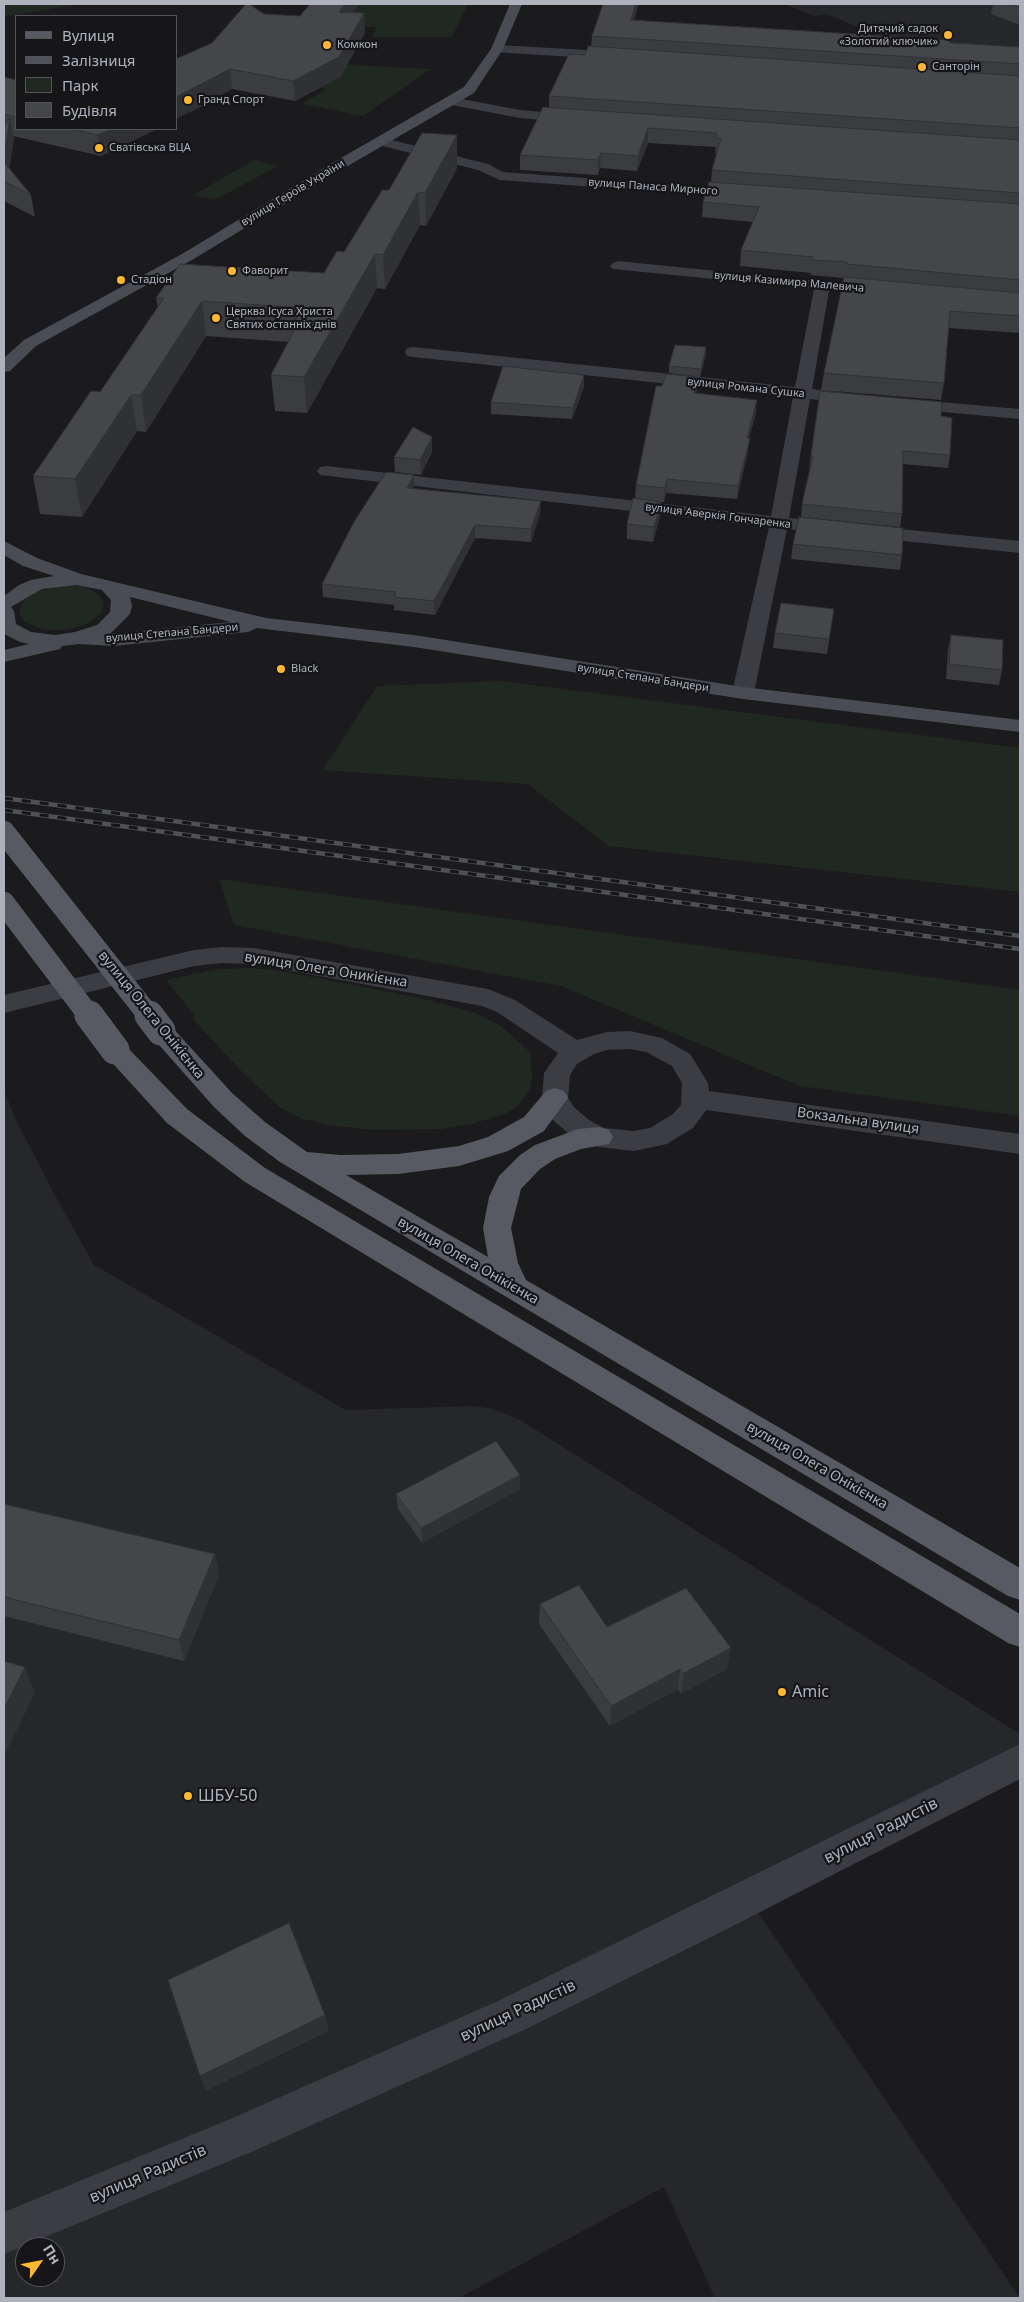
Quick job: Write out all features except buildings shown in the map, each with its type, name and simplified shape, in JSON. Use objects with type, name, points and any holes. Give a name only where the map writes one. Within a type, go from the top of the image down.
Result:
[{"type":"main road","name":"вулиця Героїв України","points":[[4,351],[30,343],[187,257],[468,90],[497,49],[516,4]]},
{"type":"main road","name":"вулиця Героїв України","points":[[4,367],[30,343]]},
{"type":"main road","points":[[4,547],[40,566],[89,580]]},
{"type":"main road","points":[[4,555],[11,574],[4,619],[8,626],[26,638],[55,641],[74,639]]},
{"type":"main road","points":[[6,608],[26,589],[44,582],[63,579],[89,580]]},
{"type":"main road","name":"вулиця Степана Бандери","points":[[89,580],[266,624],[414,641],[742,693],[1020,726]]},
{"type":"main road","points":[[4,656],[74,639],[104,629],[120,614],[122,606],[121,599],[108,586]]},
{"type":"main road","name":"вулиця Степана Бандери","points":[[74,639],[114,640],[266,624]]},
{"type":"main road","name":"вулиця Олега Онікієнка","points":[[4,832],[161,1031],[194,1070],[229,1106],[255,1129],[301,1162],[1020,1585]]},
{"type":"main road","points":[[4,903],[134,1073],[183,1121],[255,1175],[1020,1632]]},
{"type":"main road","points":[[301,1162],[340,1165],[398,1164],[459,1156],[498,1144],[515,1136],[534,1124],[555,1098]]},
{"type":"main road","points":[[516,1289],[503,1263],[498,1228],[503,1197],[509,1184],[524,1167],[545,1152],[578,1139],[599,1137]]},
{"type":"street","points":[[497,49],[640,58]]},
{"type":"street","points":[[451,101],[520,114],[586,120]]},
{"type":"street","name":"вулиця Панаса Мирного","points":[[380,141],[483,167],[500,176],[755,195]]},
{"type":"street","name":"вулиця Казимира Малевича","points":[[618,266],[851,288]]},
{"type":"street","points":[[742,693],[779,523],[822,286]]},
{"type":"street","name":"вулиця Романа Сушка","points":[[413,352],[871,401]]},
{"type":"street","points":[[891,402],[1020,414]]},
{"type":"street","name":"вулиця Аверкія Гончаренка","points":[[326,470],[779,523],[1020,547]]},
{"type":"street","name":"вулиця Олега Оникієнка","points":[[4,1004],[194,958],[222,955],[254,956],[488,998],[506,1006],[576,1052]]},
{"type":"street","points":[[618,1040],[653,1044],[672,1054],[687,1067],[695,1083],[696,1099],[694,1107],[683,1121],[656,1137],[634,1141],[599,1137],[571,1121],[555,1098],[557,1072],[568,1058],[576,1052],[596,1044],[618,1040]]},
{"type":"street","name":"Вокзальна вулиця","points":[[696,1099],[1020,1144]]},
{"type":"street","name":"вулиця Радистів","points":[[4,2233],[241,2135],[512,2015],[720,1914],[1020,1761]]},
{"type":"shaded area","name":"Дитячий садок «Золотий ключик»","points":[[785,4],[1020,4],[1020,53],[895,43],[827,14],[814,16]]},
{"type":"shaded area","points":[[4,1090],[16,1120],[94,1265],[346,1410],[473,1406],[494,1409],[520,1420],[1020,1734],[1020,1761],[749,1899],[1020,2298],[715,2298],[664,2187],[459,2298],[4,2298]]},
{"type":"green space","points":[[4,4],[79,4],[15,15],[4,17]]},
{"type":"green space","points":[[359,4],[468,4],[452,37],[373,37],[376,27],[346,27]]},
{"type":"green space","points":[[272,61],[431,69],[363,116],[302,104],[327,89],[257,74]]},
{"type":"green space","points":[[254,160],[278,166],[216,199],[192,196]]},
{"type":"green space","points":[[59,586],[80,586],[96,592],[104,601],[102,612],[85,625],[65,630],[44,630],[24,621],[19,611],[25,600],[39,591]]},
{"type":"green space","points":[[501,681],[1020,748],[1020,892],[609,846],[528,784],[323,770],[377,686]]},
{"type":"green space","points":[[219,879],[1020,990],[1020,1116],[800,1086],[561,986],[234,925]]},
{"type":"green space","points":[[251,968],[281,971],[425,999],[475,1013],[501,1026],[530,1052],[532,1078],[530,1090],[518,1106],[505,1114],[471,1124],[441,1129],[373,1130],[330,1125],[302,1119],[281,1108],[245,1075],[192,1018],[195,1016],[166,980],[219,969]]},
{"type":"railway","points":[[4,798],[1020,936]]},
{"type":"railway","points":[[4,810],[1020,949]]},
{"type":"place","name":"Дитячий садок «Золотий ключик»","points":[[948,35]]},
{"type":"place","name":"Комкон","points":[[327,45]]},
{"type":"place","name":"Санторін","points":[[922,67]]},
{"type":"place","name":"Гранд Спорт","points":[[188,100]]},
{"type":"place","name":"Сватівська ВЦА","points":[[99,148]]},
{"type":"place","name":"Фаворит","points":[[232,271]]},
{"type":"place","name":"Стадіон","points":[[121,280]]},
{"type":"place","name":"Церква Ісуса Христа Святих останніх днів","points":[[216,318]]},
{"type":"place","name":"Black","points":[[281,669]]},
{"type":"place","name":"Amic","points":[[782,1692]]},
{"type":"place","name":"ШБУ-50","points":[[188,1796]]}]
